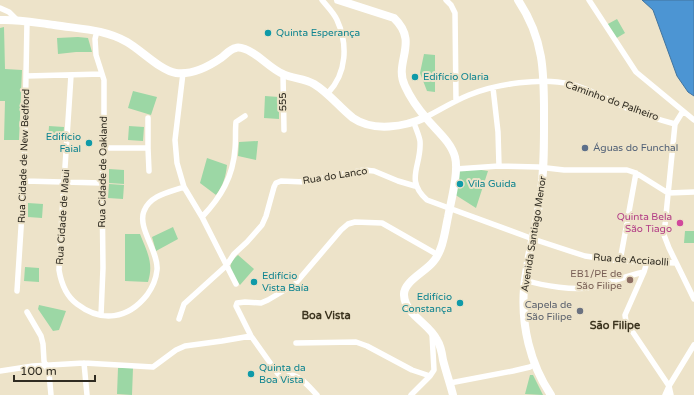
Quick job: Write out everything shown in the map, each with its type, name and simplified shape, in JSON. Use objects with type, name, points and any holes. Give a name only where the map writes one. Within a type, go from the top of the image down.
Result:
[{"type":"street","points":[[322,0],[336,18],[344,39],[343,66],[339,79],[328,93]]},
{"type":"street","points":[[338,0],[358,3],[394,18],[400,23],[406,37],[402,69],[404,86],[426,118],[447,141],[456,158],[456,176],[450,209],[445,234],[438,255],[430,265],[408,284],[404,293],[405,302],[408,308],[432,332],[439,345],[453,395]]},
{"type":"street","points":[[446,0],[451,5],[455,13],[456,101]]},
{"type":"street","name":"Avenida Santiago Menor","points":[[518,0],[528,15],[539,45],[542,57],[544,81],[544,168],[525,280],[525,326],[529,348],[535,364],[551,395]]},
{"type":"street","points":[[589,0],[636,72],[694,120]]},
{"type":"street","points":[[0,8],[9,12],[17,20]]},
{"type":"street","name":"Caminho do Palheiro","points":[[0,20],[17,20],[97,31],[114,36],[128,43],[167,70],[174,73],[183,73],[205,68],[236,48],[250,52],[283,74],[312,83],[328,93],[352,117],[362,123],[384,126],[414,123],[470,94],[493,88],[536,81],[553,81],[571,84],[608,98],[628,108],[675,124]]},
{"type":"street","name":"Rua Cidade de New Bedford","points":[[17,291],[24,181],[27,22]]},
{"type":"street","name":"Rua Cidade de Oakland","points":[[97,31],[95,47],[104,80],[104,148],[102,183],[103,268],[101,315]]},
{"type":"street","points":[[183,73],[175,140],[177,163],[184,187],[202,217],[236,284]]},
{"type":"street","points":[[26,76],[102,74]]},
{"type":"street","name":"555","points":[[283,74],[284,130]]},
{"type":"street","name":"Rua Cidade de Maui","points":[[71,75],[59,270],[64,288],[76,304],[87,311],[101,315],[114,316],[125,314],[142,302],[155,280],[157,268],[144,225],[144,212],[153,199],[161,194],[184,187]]},
{"type":"street","points":[[493,88],[498,132],[499,166]]},
{"type":"street","points":[[683,111],[675,124],[664,236],[665,241],[694,298]]},
{"type":"street","points":[[202,217],[215,204],[230,177],[235,158],[236,122],[245,116]]},
{"type":"street","points":[[148,118],[149,171]]},
{"type":"street","points":[[414,123],[420,140],[415,186]]},
{"type":"street","points":[[104,148],[148,148]]},
{"type":"street","points":[[456,169],[499,166],[572,170],[627,170],[636,173],[668,193],[694,192]]},
{"type":"street","name":"Rua do Lanco","points":[[226,266],[234,254],[262,225],[276,183],[281,181],[306,182],[351,172],[370,170],[415,186]]},
{"type":"street","points":[[620,261],[636,173]]},
{"type":"street","points":[[24,181],[102,183]]},
{"type":"street","name":"Rua de Acciaolli","points":[[415,186],[420,194],[427,200],[533,239],[585,256],[620,261],[676,263]]},
{"type":"street","points":[[317,395],[298,377],[293,375],[288,376],[283,381],[251,336],[236,306],[237,302],[261,303],[295,284],[341,230],[348,224],[360,221],[386,224],[438,255]]},
{"type":"street","points":[[647,262],[625,315],[626,322],[669,386],[672,395]]},
{"type":"street","points":[[179,319],[184,304],[226,266]]},
{"type":"street","points":[[525,280],[561,287],[592,287],[629,275],[644,272]]},
{"type":"street","points":[[26,312],[41,336],[44,361],[49,373],[51,395]]},
{"type":"street","points":[[411,395],[434,370],[432,332]]},
{"type":"street","points":[[0,371],[33,366],[84,363],[153,366],[184,346],[251,336]]},
{"type":"street","points":[[296,343],[356,342],[367,346],[412,370],[430,376]]},
{"type":"street","points":[[665,395],[694,345]]},
{"type":"street","points":[[84,363],[87,395]]},
{"type":"street","points":[[450,383],[513,371],[530,367],[535,364]]},
{"type":"green space","points":[[617,19],[625,33],[615,39],[606,25]]},
{"type":"green space","points":[[4,27],[5,69],[22,70],[19,140],[4,140],[5,101],[0,101],[0,28]]},
{"type":"green space","points":[[57,38],[88,38],[92,52],[58,54]]},
{"type":"green space","points":[[424,54],[435,55],[435,92],[427,91],[420,73]]},
{"type":"green space","points":[[133,91],[157,97],[151,115],[128,108]]},
{"type":"green space","points":[[265,96],[279,97],[279,119],[264,118]]},
{"type":"green space","points":[[49,126],[64,127],[63,141],[48,140]]},
{"type":"green space","points":[[129,126],[144,127],[143,141],[128,140]]},
{"type":"green space","points":[[258,141],[256,160],[238,156],[239,142]]},
{"type":"green space","points":[[207,158],[227,165],[224,181],[216,195],[200,183]]},
{"type":"green space","points":[[109,169],[124,170],[124,184],[109,183]]},
{"type":"green space","points":[[475,169],[488,171],[476,208],[454,194],[457,170]]},
{"type":"green space","points":[[109,184],[124,185],[123,199],[108,198]]},
{"type":"green space","points":[[28,203],[43,204],[42,218],[28,217]]},
{"type":"green space","points":[[173,227],[178,239],[156,251],[152,237]]},
{"type":"green space","points":[[685,231],[694,231],[694,243],[684,243]]},
{"type":"green space","points":[[125,234],[140,234],[150,263],[150,275],[148,282],[125,281]]},
{"type":"green space","points":[[238,255],[254,269],[240,285],[231,270],[232,263]]},
{"type":"green space","points":[[25,267],[39,268],[39,282],[24,281]]},
{"type":"green space","points":[[39,305],[66,311],[59,330],[53,331],[38,309]]},
{"type":"green space","points":[[118,368],[133,368],[132,395],[117,394]]},
{"type":"green space","points":[[530,375],[533,375],[543,395],[525,394]]},
{"type":"water","points":[[642,0],[694,0],[694,96],[688,92],[677,76],[653,10]]},
{"type":"place","name":"Quinta Esperança","points":[[268,33]]},
{"type":"place","name":"Edifício Olaria","points":[[415,77]]},
{"type":"place","name":"Edifício Faial","points":[[89,143]]},
{"type":"place","name":"Águas do Funchal","points":[[585,148]]},
{"type":"place","name":"Vila Guida","points":[[460,184]]},
{"type":"place","name":"Quinta Bela São Tiago","points":[[680,223]]},
{"type":"place","name":"EB1/PE de São Filipe","points":[[630,280]]},
{"type":"place","name":"Edifício Vista Baía","points":[[254,282]]},
{"type":"place","name":"Edifício Constança","points":[[460,303]]},
{"type":"place","name":"Capela de São Filipe","points":[[580,311]]},
{"type":"place","name":"Quinta da Boa Vista","points":[[251,374]]},
{"type":"district","name":"Boa Vista","points":[[326,315]]},
{"type":"district","name":"São Filipe","points":[[615,325]]}]
